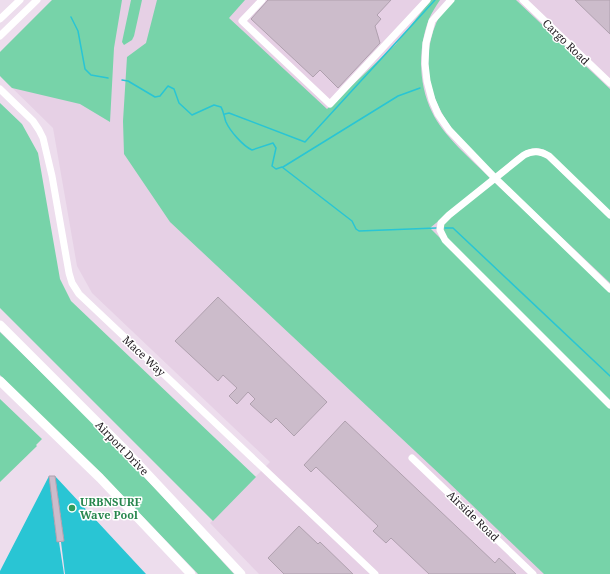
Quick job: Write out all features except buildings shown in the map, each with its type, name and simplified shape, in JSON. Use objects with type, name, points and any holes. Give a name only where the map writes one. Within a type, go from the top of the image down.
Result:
[{"type":"main road","name":"Airport Drive","points":[[0,325],[125,450],[241,574]]},
{"type":"main road","points":[[0,381],[100,478],[191,574]]},
{"type":"street","points":[[0,19],[20,0]]},
{"type":"street","points":[[0,36],[37,0]]},
{"type":"street","points":[[262,0],[242,21],[330,104],[426,0]]},
{"type":"street","name":"Cargo Road","points":[[523,0],[610,83]]},
{"type":"street","points":[[446,2],[432,21],[426,43],[425,64],[428,87],[438,114],[449,130],[494,177],[610,289]]},
{"type":"street","name":"Mace Way","points":[[0,89],[33,121],[43,138],[52,176],[69,273],[72,283],[79,294],[375,574]]},
{"type":"street","points":[[610,215],[549,156],[540,152],[529,152],[494,177],[444,219],[440,226],[441,235],[610,405]]},
{"type":"street","name":"Airside Road","points":[[412,458],[533,574]]},
{"type":"shaded area","points":[[52,0],[610,0],[610,574],[259,574],[210,523],[270,462],[92,293],[77,266],[53,128],[0,76],[0,52]]},
{"type":"green space","points":[[52,0],[122,0],[114,48],[110,122],[80,104],[12,88],[0,76],[0,52]]},
{"type":"green space","points":[[131,0],[142,0],[134,36],[132,40],[124,45],[122,42]]},
{"type":"green space","points":[[157,0],[245,0],[229,18],[327,109],[396,44],[431,0],[440,0],[429,19],[425,30],[421,53],[422,78],[427,101],[443,130],[490,178],[430,228],[610,408],[610,574],[544,574],[446,480],[170,222],[124,154],[123,121],[127,57],[146,43]]},
{"type":"green space","points":[[449,0],[516,0],[610,89],[610,211],[545,150],[538,148],[525,151],[496,174],[470,150],[453,130],[439,108],[433,92],[429,77],[428,61],[434,30],[440,15]]},
{"type":"green space","points":[[0,103],[22,124],[38,153],[60,279],[71,301],[256,477],[213,521],[0,308]]},
{"type":"green space","points":[[534,154],[545,157],[610,218],[610,283],[499,178],[522,159]]},
{"type":"green space","points":[[494,182],[610,292],[610,402],[447,238],[443,229],[444,223]]},
{"type":"green space","points":[[0,332],[85,415],[234,574],[198,574],[102,474],[36,412],[0,375]]},
{"type":"green space","points":[[0,399],[42,439],[36,445],[37,446],[0,482]]},
{"type":"water","name":"URBNSURF Wave Pool","points":[[49,476],[57,542],[59,542],[64,574],[0,574],[0,571]]},
{"type":"water","name":"URBNSURF Wave Pool","points":[[55,476],[146,574],[65,574],[61,542],[64,541]]},
{"type":"waterway","points":[[225,114],[229,113],[305,142],[435,0]]},
{"type":"waterway","points":[[71,17],[78,31],[85,69],[91,75],[108,78]]},
{"type":"waterway","points":[[122,80],[128,81],[155,97],[160,96],[168,86],[174,89],[179,103],[192,115],[214,105],[221,107],[230,130],[237,138],[252,150],[273,143],[276,148],[272,166],[276,169],[282,167],[352,221],[356,229],[359,231],[436,228]]},
{"type":"waterway","points":[[283,167],[398,96],[420,88]]},
{"type":"waterway","points":[[445,228],[453,228],[610,376]]},
{"type":"place","name":"URBNSURF Wave Pool","points":[[72,508]]}]
